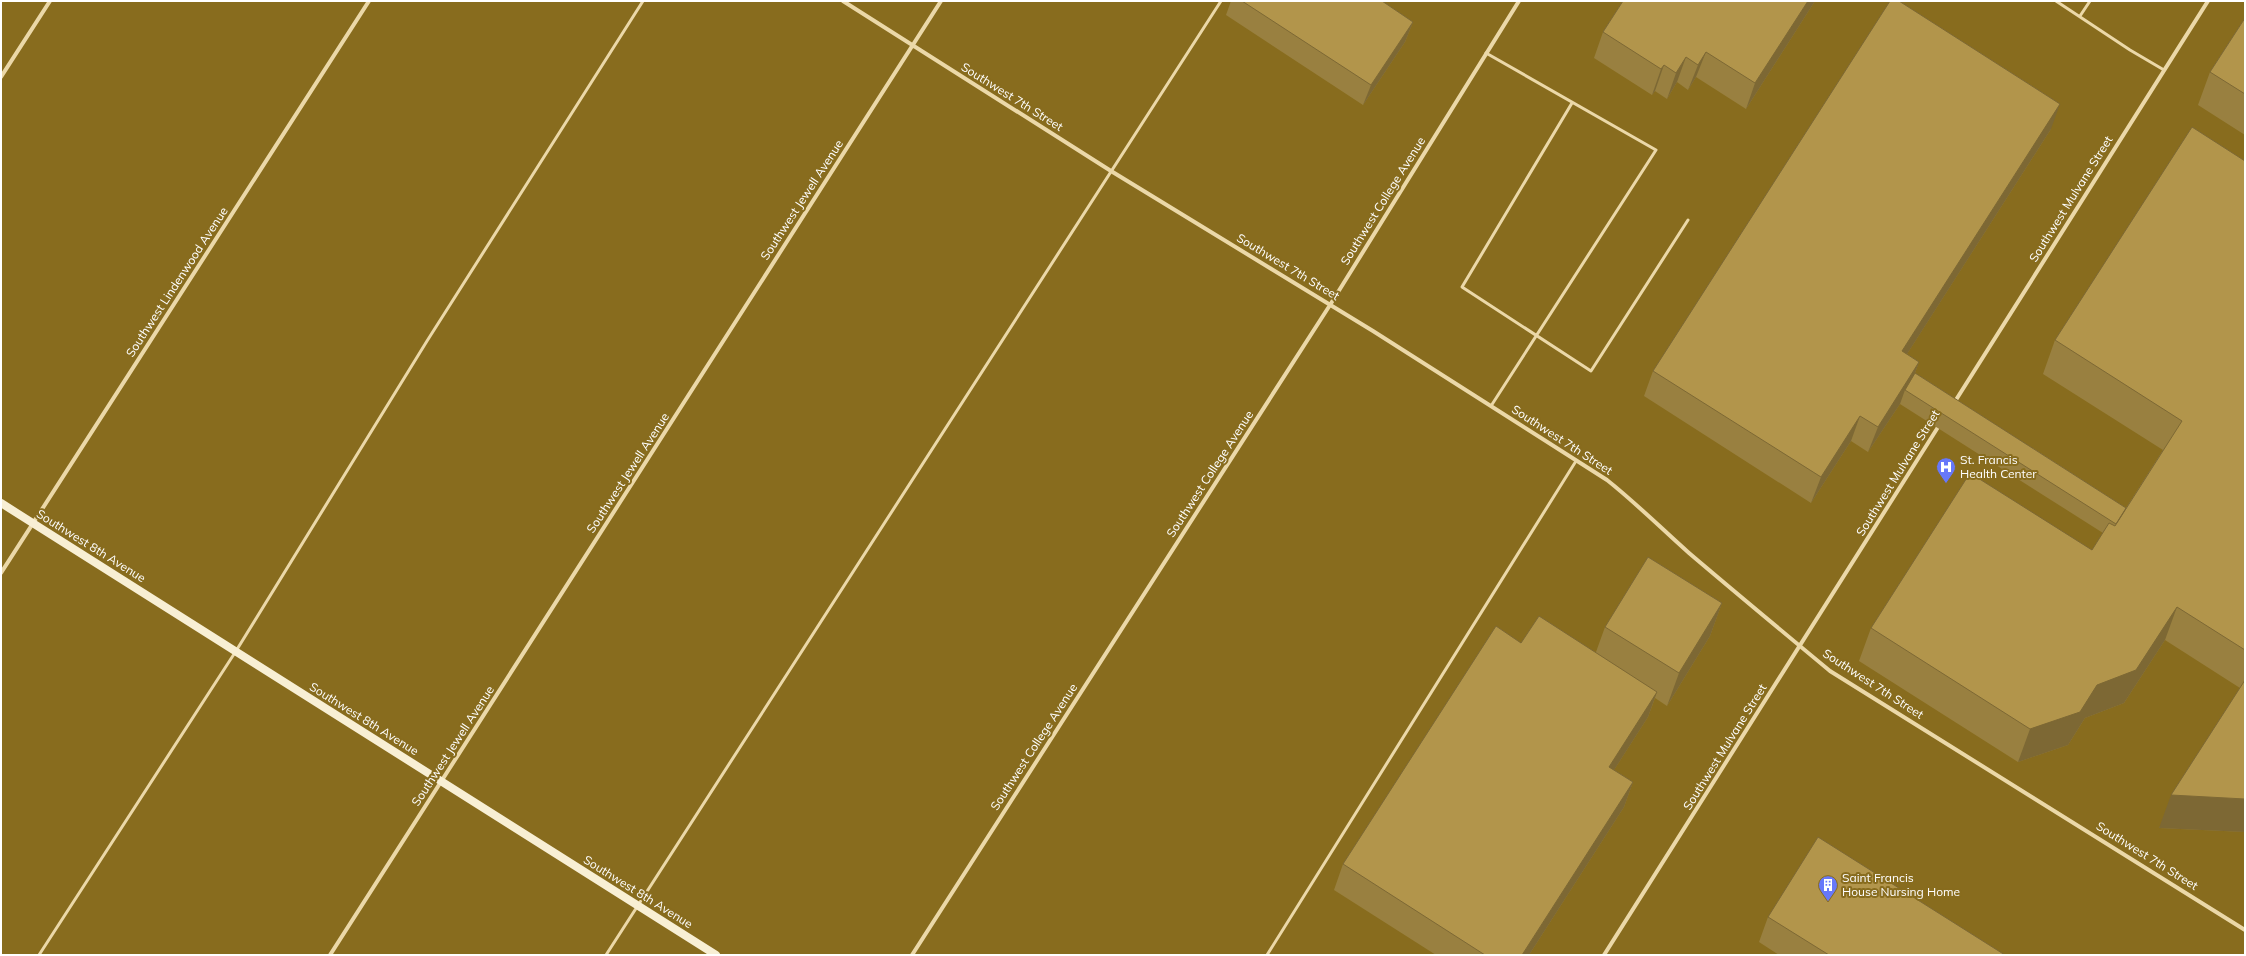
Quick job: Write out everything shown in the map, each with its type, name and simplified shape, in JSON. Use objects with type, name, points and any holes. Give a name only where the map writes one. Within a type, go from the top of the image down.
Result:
[{"type":"street","points":[[1,77],[50,1]]},
{"type":"street","name":"Southwest Lindenwood Avenue","points":[[1,573],[369,1]]},
{"type":"street","name":"Southwest 7th Street","points":[[843,1],[1111,171],[1330,305],[1607,480],[1637,504],[1685,550],[1768,622],[1830,671],[2245,930]]},
{"type":"street","name":"Southwest Jewell Avenue","points":[[330,955],[942,1]]},
{"type":"street","name":"Southwest College Avenue","points":[[912,955],[1330,305],[1519,1]]},
{"type":"street","name":"Southwest Mulvane Street","points":[[1953,405],[2208,1]]},
{"type":"street","name":"Southwest Mulvane Street","points":[[1604,955],[1944,418]]},
{"type":"street","name":"Southwest 8th Avenue","points":[[1,503],[716,955]]},
{"type":"lane","points":[[39,955],[236,651],[423,348],[643,1]]},
{"type":"lane","points":[[606,955],[1221,1]]},
{"type":"lane","points":[[2056,1],[2130,50],[2164,70]]},
{"type":"lane","points":[[2080,16],[2090,1]]},
{"type":"lane","points":[[1486,53],[1656,150],[1491,406]]},
{"type":"lane","points":[[1572,103],[1462,287],[1535,337],[1591,371],[1688,220]]},
{"type":"lane","points":[[1267,955],[1576,461]]},
{"type":"building","points":[[1242,1],[1382,1],[1413,22],[1371,85]]},
{"type":"building","points":[[1623,1],[1808,1],[1755,83],[1706,52],[1698,65],[1686,57],[1676,73],[1664,65],[1661,69],[1603,32]]},
{"type":"building","points":[[1890,1],[1899,1],[2060,104],[1902,351],[1919,362],[1878,427],[1860,416],[1821,477],[1653,371]]},
{"type":"building","points":[[2245,18],[2245,94],[2210,72]]},
{"type":"building","points":[[2192,127],[2245,161],[2245,650],[2177,607],[2136,670],[2097,685],[2080,712],[2030,729],[1871,628],[1970,473],[2092,550],[2109,523],[2115,526],[2182,421],[2055,340]]},
{"type":"building","points":[[1915,373],[2126,508],[2116,524],[1905,390]]},
{"type":"building","points":[[1648,557],[1722,603],[1679,673],[1605,627]]},
{"type":"building","points":[[1539,616],[1657,692],[1609,767],[1633,782],[1522,955],[1485,955],[1343,864],[1496,626],[1521,643]]},
{"type":"building","points":[[2245,680],[2245,799],[2171,795]]},
{"type":"building","points":[[1818,837],[2005,955],[1829,955],[1768,917]]},
{"type":"place","name":"St. Francis Health Center","points":[[1946,484]]},
{"type":"place","name":"Saint Francis House Nursing Home","points":[[1828,902]]}]
